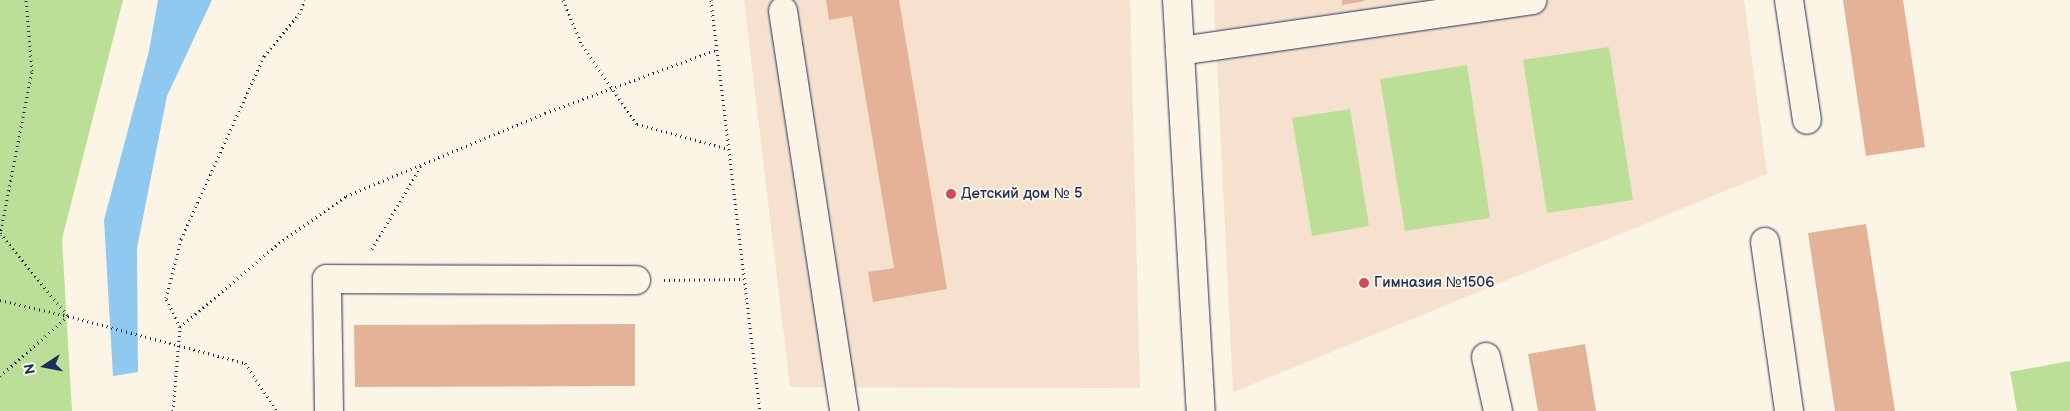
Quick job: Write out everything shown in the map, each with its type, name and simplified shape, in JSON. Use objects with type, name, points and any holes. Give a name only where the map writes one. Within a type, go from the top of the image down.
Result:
[{"type":"lane","points":[[1177,0],[1202,411]]},
{"type":"lane","points":[[1180,51],[1532,0]]},
{"type":"lane","points":[[1789,0],[1806,120]]},
{"type":"lane","points":[[783,11],[844,411]]},
{"type":"lane","points":[[1764,242],[1789,411]]},
{"type":"lane","points":[[329,411],[327,279],[636,280]]},
{"type":"lane","points":[[1486,357],[1498,411]]},
{"type":"path","points":[[26,0],[32,71],[0,234],[68,316]]},
{"type":"path","points":[[173,411],[180,346],[180,327],[166,298],[181,239],[264,56],[299,14],[304,0]]},
{"type":"path","points":[[563,0],[582,45],[637,124],[729,150]]},
{"type":"path","points":[[711,0],[760,411]]},
{"type":"path","points":[[180,327],[279,243],[346,196],[612,88],[718,49]]},
{"type":"path","points":[[355,279],[421,166]]},
{"type":"path","points":[[636,280],[743,279]]},
{"type":"path","points":[[0,300],[245,363],[277,411]]},
{"type":"path","points":[[0,376],[68,316]]},
{"type":"shaded area","name":"Детский дом № 5","points":[[744,0],[1130,0],[1140,388],[790,387]]},
{"type":"shaded area","name":"Гимназия №1506","points":[[1214,0],[1744,0],[1767,174],[1233,392]]},
{"type":"green space","points":[[0,0],[123,0],[62,239],[72,411],[0,411]]},
{"type":"green space","points":[[1609,47],[1633,200],[1547,213],[1523,60]]},
{"type":"green space","points":[[1467,65],[1490,218],[1405,231],[1380,79]]},
{"type":"green space","points":[[1350,109],[1369,226],[1312,236],[1292,118]]},
{"type":"green space","points":[[2070,361],[2070,411],[2017,411],[2010,372]]},
{"type":"water","points":[[158,0],[212,0],[167,96],[137,248],[138,372],[113,376],[104,220],[149,51]]},
{"type":"building","points":[[826,0],[899,0],[947,289],[873,302],[868,272],[894,268],[852,16],[829,20]]},
{"type":"building","points":[[1342,0],[1364,0],[1364,1],[1342,5]]},
{"type":"building","points":[[1843,0],[1903,0],[1925,147],[1866,156]]},
{"type":"building","points":[[1866,224],[1895,411],[1835,411],[1808,233]]},
{"type":"building","points":[[635,324],[635,386],[355,387],[354,325]]},
{"type":"building","points":[[1585,344],[1596,411],[1538,411],[1528,354]]},
{"type":"place","name":"Детский дом № 5","points":[[951,194]]},
{"type":"place","name":"Гимназия №1506","points":[[1364,283]]}]
